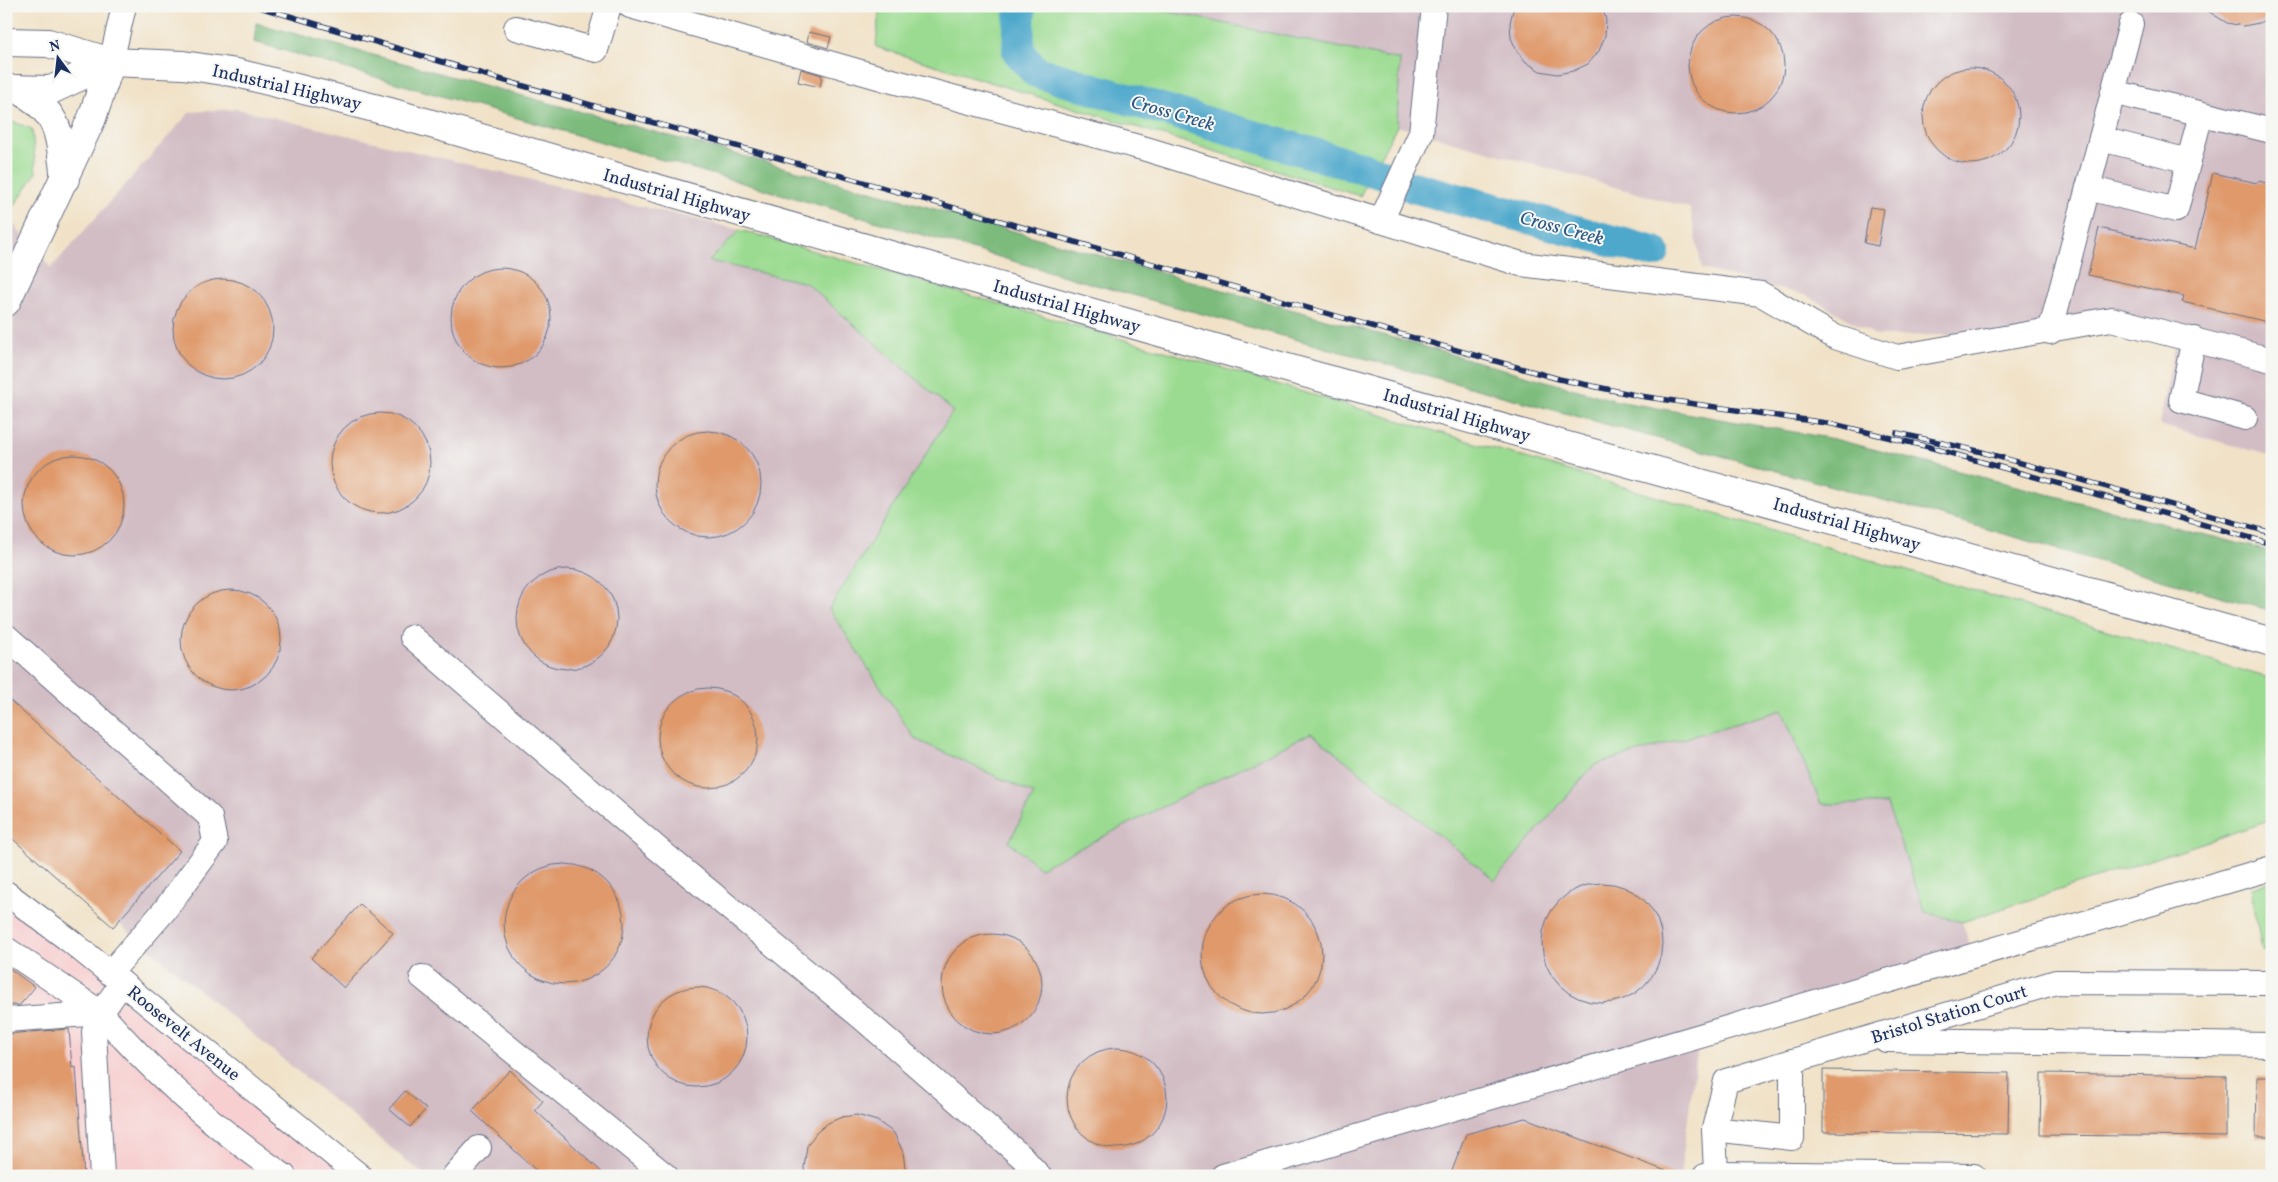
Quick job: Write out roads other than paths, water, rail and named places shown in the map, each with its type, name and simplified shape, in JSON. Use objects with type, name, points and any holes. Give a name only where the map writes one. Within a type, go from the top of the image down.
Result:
[{"type":"main road","name":"Industrial Highway","points":[[6,42],[48,43],[111,62],[210,69],[265,80],[345,100],[1233,353],[2272,642]]},
{"type":"main road","points":[[12,89],[52,90],[111,62]]},
{"type":"main road","points":[[6,302],[66,179],[92,118],[111,62]]},
{"type":"main road","points":[[12,89],[38,102],[53,118],[59,133],[66,179]]},
{"type":"street","points":[[111,62],[124,6]]},
{"type":"street","points":[[516,28],[596,50],[609,6]]},
{"type":"street","points":[[630,6],[885,79],[1146,149],[1521,264],[1761,294],[1835,336],[1897,357],[2050,332],[2111,319],[2272,360]]},
{"type":"street","points":[[1381,222],[1421,133],[1434,6]]},
{"type":"street","points":[[2050,332],[2131,24]]},
{"type":"street","points":[[2113,92],[2272,131]]},
{"type":"street","points":[[2088,188],[2176,210],[2201,114]]},
{"type":"street","points":[[2101,138],[2189,161]]},
{"type":"street","points":[[2194,340],[2181,400],[2245,418]]},
{"type":"street","points":[[6,636],[210,817],[215,842],[116,978],[94,1032],[102,1176]]},
{"type":"street","points":[[412,637],[658,849],[861,1017],[1022,1157],[1039,1176]]},
{"type":"street","points":[[1223,1176],[2272,868]]},
{"type":"street","name":"Roosevelt Avenue","points":[[6,893],[116,978],[360,1176]]},
{"type":"street","points":[[6,949],[102,1013],[132,1049],[215,1125],[284,1176]]},
{"type":"street","points":[[422,977],[666,1176]]},
{"type":"street","name":"Bristol Station Court","points":[[1710,1174],[1714,1133],[1726,1081],[2056,982],[2272,983]]},
{"type":"street","points":[[6,1020],[102,1013]]},
{"type":"street","points":[[1864,1040],[2272,1046]]},
{"type":"street","points":[[1714,1133],[1792,1138],[1792,1061]]},
{"type":"street","points":[[454,1176],[479,1148]]},
{"type":"street","points":[[1710,1174],[1974,1176]]},
{"type":"waterway","name":"Cross Creek","points":[[1020,6],[1018,51],[1036,72],[1379,173]]},
{"type":"waterway","name":"Cross Creek","points":[[1413,187],[1654,252]]},
{"type":"railway","points":[[256,6],[506,81],[1559,379],[1640,396],[1833,424],[1929,447],[2272,544]]},
{"type":"railway","points":[[1897,433],[1978,451],[2272,533]]}]
